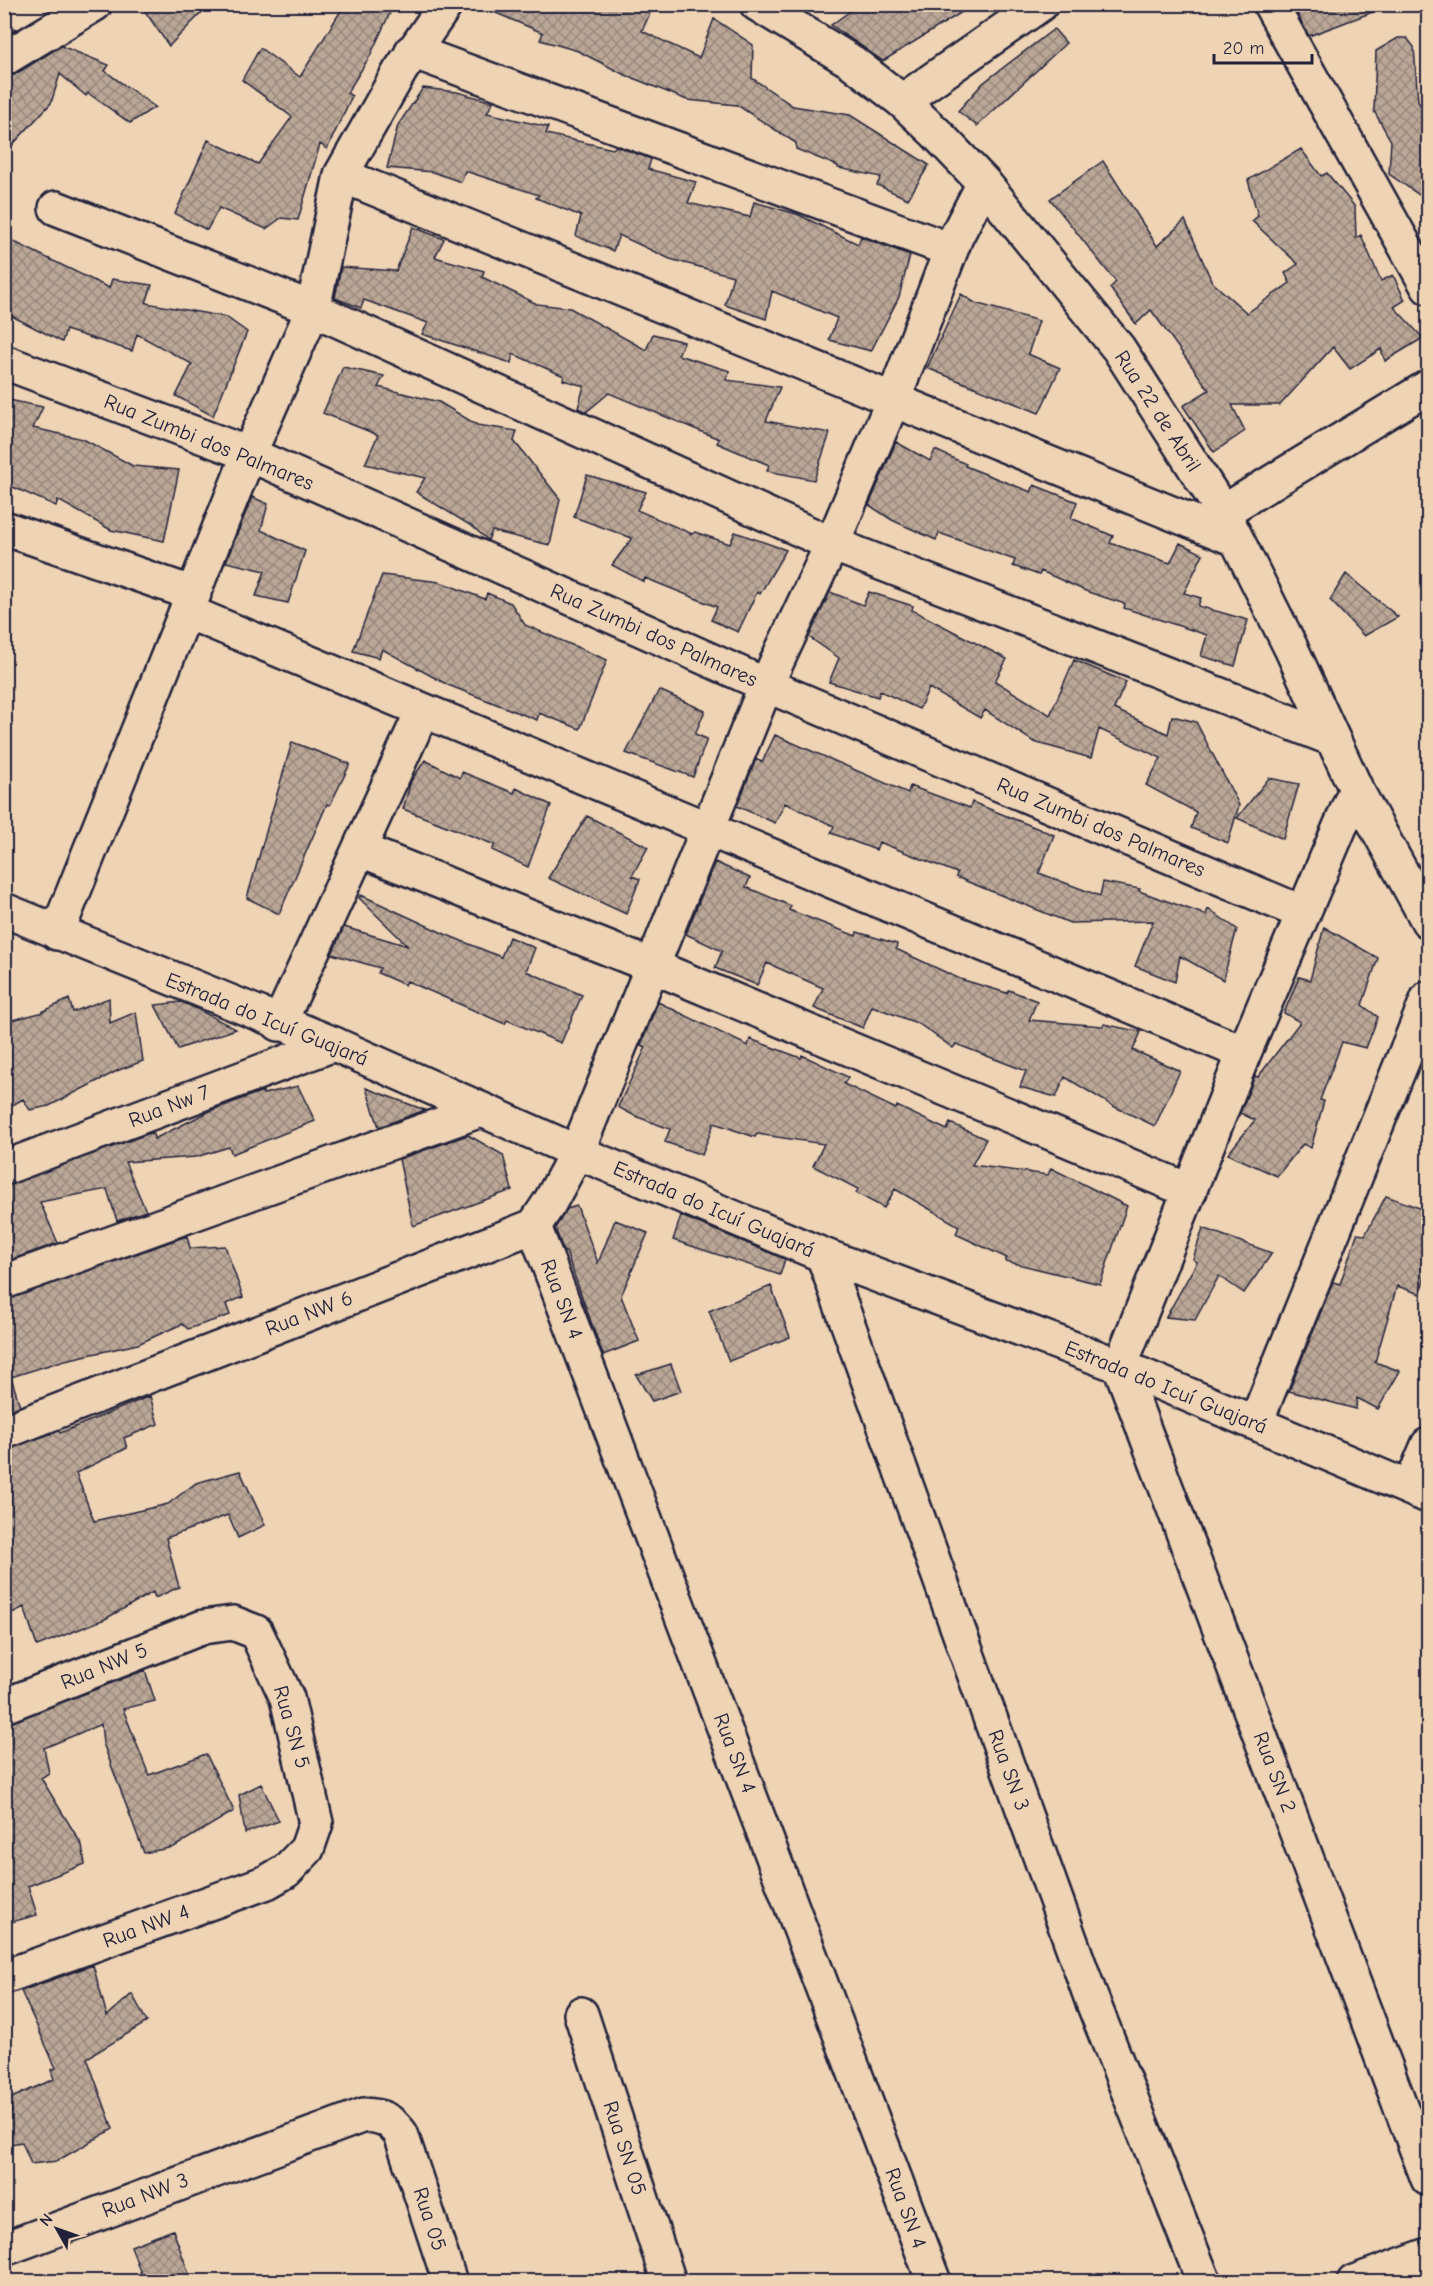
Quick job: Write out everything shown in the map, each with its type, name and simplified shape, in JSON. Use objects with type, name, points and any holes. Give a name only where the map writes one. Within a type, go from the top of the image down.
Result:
[{"type":"street","points":[[4,59],[95,4]]},
{"type":"street","points":[[57,933],[249,454],[312,309],[341,175],[412,51],[446,4]]},
{"type":"street","name":"Rua 22 de Abril","points":[[757,4],[852,62],[902,101],[984,183],[1119,349],[1229,525],[1291,648],[1356,789],[1428,921]]},
{"type":"street","points":[[902,101],[1041,4]]},
{"type":"street","points":[[1270,4],[1428,287]]},
{"type":"street","points":[[412,51],[951,250]]},
{"type":"street","points":[[341,175],[894,398],[1229,525],[1428,387]]},
{"type":"street","points":[[534,1226],[578,1152],[766,685],[832,544],[894,398],[951,250],[984,183]]},
{"type":"street","points":[[57,208],[312,309],[832,544],[1333,739]]},
{"type":"street","name":"Rua Zumbi dos Palmares","points":[[4,362],[249,454],[766,685],[1303,913]]},
{"type":"street","points":[[4,528],[191,603],[423,710],[1244,1053]]},
{"type":"street","points":[[279,1024],[361,850],[423,710]]},
{"type":"street","points":[[1120,1366],[1244,1053],[1356,789]]},
{"type":"street","points":[[361,850],[652,966],[1190,1191]]},
{"type":"street","name":"Estrada do Icuí Guajará","points":[[4,910],[279,1024],[334,1044],[578,1152],[823,1255],[1120,1366],[1419,1492]]},
{"type":"street","points":[[1256,1422],[1428,998]]},
{"type":"street","name":"Rua Nw 7","points":[[4,1168],[334,1044]]},
{"type":"street","points":[[4,1282],[481,1110]]},
{"type":"street","name":"Rua NW 6","points":[[4,1432],[534,1226]]},
{"type":"street","name":"Rua SN 4","points":[[534,1226],[934,2282]]},
{"type":"street","name":"Rua SN 3","points":[[823,1255],[1092,2000],[1204,2282]]},
{"type":"street","name":"Rua SN 2","points":[[1120,1366],[1428,2179]]},
{"type":"street","points":[[1419,1492],[1428,1445]]},
{"type":"street","name":"Rua SN 5","points":[[203,1627],[233,1623],[256,1632],[287,1698],[300,1742],[316,1823],[307,1849],[286,1872]]},
{"type":"street","name":"Rua NW 5","points":[[4,1706],[203,1627]]},
{"type":"street","name":"Rua NW 4","points":[[4,1977],[267,1882],[286,1872]]},
{"type":"street","name":"Rua SN 05","points":[[581,2014],[669,2282]]},
{"type":"street","name":"Rua NW 3","points":[[4,2249],[219,2167],[364,2115],[381,2116],[392,2122],[401,2134],[409,2157]]},
{"type":"street","name":"Rua 05","points":[[409,2157],[450,2282]]},
{"type":"street","points":[[1354,2282],[1428,2255]]},
{"type":"building","points":[[140,4],[210,4],[169,46]]},
{"type":"building","points":[[345,4],[394,4],[370,56],[347,93],[352,96],[327,149],[320,144],[298,220],[281,218],[266,229],[219,208],[207,230],[175,214],[208,140],[258,164],[292,117],[242,80],[260,48],[300,77]]},
{"type":"building","points":[[475,4],[654,4],[642,31],[699,58],[714,19],[753,45],[752,78],[793,106],[850,115],[929,165],[908,199],[877,185],[881,177],[838,168],[838,166],[796,149],[796,143],[737,105],[687,100],[623,74],[578,51],[540,40],[543,33]]},
{"type":"building","points":[[860,4],[975,4],[883,61],[831,25]]},
{"type":"building","points":[[1292,4],[1385,4],[1386,7],[1309,36]]},
{"type":"building","points":[[4,24],[17,29],[4,37]]},
{"type":"building","points":[[1054,29],[1066,43],[977,126],[958,111],[983,83]]},
{"type":"building","points":[[1398,38],[1407,38],[1414,47],[1418,101],[1428,117],[1428,201],[1389,174],[1391,141],[1374,111],[1376,51]]},
{"type":"building","points":[[61,46],[109,65],[105,71],[155,107],[130,123],[88,93],[86,96],[60,74],[51,103],[4,154],[4,78],[14,75]]},
{"type":"building","points":[[423,88],[457,92],[493,102],[487,113],[548,127],[546,134],[613,149],[616,146],[651,159],[648,169],[696,182],[688,203],[750,217],[754,202],[797,214],[858,244],[861,237],[910,255],[899,297],[871,351],[829,340],[837,318],[772,291],[766,319],[725,305],[733,276],[670,259],[619,235],[613,251],[576,236],[581,216],[536,198],[539,195],[465,171],[461,182],[433,172],[387,168],[398,125]]},
{"type":"building","points":[[1301,149],[1321,176],[1327,173],[1355,207],[1356,238],[1361,235],[1381,281],[1393,275],[1405,300],[1394,307],[1423,338],[1385,361],[1381,349],[1350,369],[1333,347],[1280,405],[1232,405],[1245,431],[1214,452],[1183,406],[1209,390],[1151,310],[1136,324],[1110,288],[1116,282],[1050,199],[1103,161],[1157,246],[1185,220],[1212,282],[1247,313],[1290,283],[1285,273],[1298,264],[1252,221],[1258,216],[1248,180]]},
{"type":"building","points":[[413,227],[444,239],[435,257],[484,271],[482,277],[537,304],[570,308],[646,350],[653,334],[684,342],[678,355],[730,371],[726,380],[780,387],[766,421],[830,433],[814,480],[767,471],[769,465],[717,443],[719,439],[609,393],[586,412],[578,408],[584,386],[563,380],[564,376],[513,354],[511,363],[422,334],[428,323],[364,300],[361,308],[335,298],[341,267],[396,271]]},
{"type":"building","points":[[4,237],[109,288],[112,279],[152,285],[146,303],[226,317],[247,332],[213,416],[176,396],[192,364],[137,334],[132,351],[66,330],[62,342],[4,312]]},
{"type":"building","points":[[961,294],[975,303],[1039,321],[1028,354],[1060,368],[1039,413],[927,368]]},
{"type":"building","points":[[343,367],[384,376],[378,387],[439,402],[477,425],[517,431],[514,441],[560,499],[550,545],[492,531],[488,540],[473,527],[416,492],[425,478],[365,464],[378,435],[323,413]]},
{"type":"building","points":[[4,399],[43,407],[33,428],[83,439],[133,466],[179,470],[164,541],[111,530],[58,500],[56,506],[6,484],[4,488]]},
{"type":"building","points":[[896,442],[930,461],[935,450],[966,464],[965,466],[1031,492],[1034,485],[1077,502],[1071,518],[1113,536],[1110,543],[1170,563],[1180,543],[1203,554],[1184,593],[1201,598],[1198,606],[1248,620],[1235,666],[1201,656],[1207,635],[1124,608],[1125,604],[1088,592],[1041,571],[1039,575],[1013,566],[1015,560],[939,533],[936,540],[892,520],[869,505]]},
{"type":"building","points":[[587,475],[646,492],[637,510],[692,534],[695,532],[730,544],[735,532],[786,550],[760,594],[757,592],[738,632],[711,620],[717,607],[645,578],[644,582],[612,565],[632,538],[574,517]]},
{"type":"building","points":[[252,497],[268,504],[261,530],[305,551],[288,603],[256,596],[265,571],[226,562]]},
{"type":"building","points":[[1346,574],[1398,617],[1364,636],[1330,600]]},
{"type":"building","points":[[382,575],[440,582],[485,599],[487,593],[511,603],[525,625],[607,660],[580,729],[539,713],[537,720],[448,685],[382,649],[379,658],[353,651]]},
{"type":"building","points":[[830,592],[863,605],[869,592],[913,606],[912,610],[1007,659],[995,681],[1050,715],[1074,660],[1126,682],[1114,709],[1168,734],[1172,716],[1196,722],[1239,805],[1228,843],[1191,828],[1196,812],[1146,785],[1161,758],[1099,729],[1091,758],[1034,742],[985,710],[980,718],[929,688],[919,709],[880,691],[878,697],[829,682],[839,658],[809,637]]},
{"type":"building","points":[[659,690],[705,711],[695,734],[707,739],[693,777],[626,753]]},
{"type":"building","points":[[775,735],[908,793],[910,786],[970,808],[972,802],[1054,835],[1039,873],[1100,896],[1103,882],[1140,889],[1139,891],[1206,915],[1208,909],[1237,929],[1223,980],[1180,956],[1175,982],[1135,966],[1153,921],[1070,923],[956,877],[957,873],[879,842],[876,850],[831,833],[834,826],[785,803],[775,823],[737,806],[756,759],[762,762]]},
{"type":"building","points":[[292,742],[350,764],[330,805],[327,804],[279,914],[247,898]]},
{"type":"building","points":[[425,760],[460,778],[462,772],[514,793],[516,788],[551,805],[528,867],[492,850],[495,845],[403,809],[411,781]]},
{"type":"building","points":[[1269,778],[1299,784],[1283,839],[1237,818]]},
{"type":"building","points":[[587,816],[648,847],[632,876],[640,879],[626,914],[548,878]]},
{"type":"building","points":[[715,862],[750,878],[746,887],[791,906],[789,910],[856,936],[857,932],[897,944],[896,949],[960,979],[1007,993],[1009,990],[1037,1001],[1029,1020],[1103,1026],[1104,1024],[1141,1032],[1133,1050],[1180,1071],[1155,1126],[1113,1106],[1065,1077],[1056,1097],[1020,1087],[1026,1071],[956,1044],[953,1048],[919,1024],[872,1006],[863,1028],[814,1008],[823,988],[767,963],[757,985],[715,968],[722,951],[686,934]]},
{"type":"building","points":[[361,895],[501,957],[509,937],[535,948],[526,971],[582,995],[561,1043],[507,1020],[505,1024],[407,981],[405,985],[378,973],[380,968],[332,954],[344,927],[408,946],[359,898]]},
{"type":"building","points":[[1324,927],[1378,958],[1362,1005],[1378,1017],[1366,1048],[1342,1042],[1320,1100],[1324,1101],[1311,1148],[1303,1144],[1277,1176],[1228,1154],[1255,1120],[1240,1113],[1255,1076],[1258,1077],[1300,1022],[1284,1013],[1299,977],[1310,980]]},
{"type":"building","points":[[109,998],[110,1023],[136,1012],[143,1061],[119,1070],[49,1106],[30,1110],[23,1099],[4,1110],[4,1022],[40,1013],[69,999],[73,1012]]},
{"type":"building","points":[[181,1002],[236,1029],[178,1049],[155,1005]]},
{"type":"building","points":[[658,1002],[748,1046],[750,1039],[801,1058],[802,1055],[848,1077],[844,1084],[896,1109],[897,1106],[947,1130],[950,1123],[986,1139],[972,1165],[1048,1175],[1051,1168],[1127,1206],[1100,1284],[1005,1261],[1007,1258],[956,1234],[959,1226],[895,1189],[884,1208],[856,1193],[858,1189],[813,1166],[824,1144],[757,1134],[755,1137],[714,1123],[702,1155],[665,1142],[670,1129],[618,1107],[646,1047],[641,1045]]},
{"type":"building","points":[[298,1086],[315,1121],[232,1154],[229,1147],[196,1157],[125,1162],[146,1211],[117,1221],[107,1189],[40,1202],[58,1243],[4,1262],[4,1186],[153,1132],[154,1139],[210,1111],[263,1091],[263,1094]]},
{"type":"building","points":[[366,1088],[425,1110],[379,1127]]},
{"type":"building","points":[[468,1135],[503,1155],[512,1190],[413,1226],[399,1159]]},
{"type":"building","points":[[1386,1196],[1428,1211],[1428,1266],[1420,1294],[1397,1286],[1375,1362],[1400,1371],[1378,1409],[1357,1398],[1356,1409],[1289,1391],[1333,1282],[1340,1284],[1357,1234],[1365,1235]]},
{"type":"building","points":[[577,1206],[598,1263],[615,1220],[648,1233],[621,1296],[639,1341],[603,1355],[566,1252],[564,1252],[555,1228],[567,1209]]},
{"type":"building","points":[[681,1216],[785,1259],[780,1275],[673,1240]]},
{"type":"building","points":[[1203,1228],[1272,1253],[1244,1293],[1219,1276],[1195,1320],[1166,1317],[1197,1262],[1193,1259]]},
{"type":"building","points":[[187,1236],[190,1248],[225,1246],[243,1297],[226,1304],[230,1315],[188,1329],[182,1324],[138,1344],[65,1360],[11,1377],[20,1406],[4,1412],[4,1300]]},
{"type":"building","points":[[771,1286],[790,1337],[729,1361],[709,1311]]},
{"type":"building","points":[[671,1364],[681,1391],[652,1401],[636,1375]]},
{"type":"building","points":[[150,1396],[158,1424],[124,1438],[127,1448],[76,1473],[94,1521],[168,1504],[196,1483],[240,1471],[265,1525],[238,1538],[228,1515],[166,1538],[179,1587],[155,1598],[153,1592],[105,1619],[37,1646],[24,1607],[4,1617],[4,1450],[59,1431],[60,1433]]},
{"type":"building","points":[[145,1670],[155,1701],[123,1709],[149,1775],[206,1754],[234,1811],[174,1847],[144,1853],[103,1743],[101,1724],[44,1748],[49,1773],[41,1778],[82,1845],[85,1864],[28,1886],[37,1915],[4,1924],[4,1724]]},
{"type":"building","points":[[261,1784],[279,1821],[245,1833],[239,1795]]},
{"type":"building","points":[[93,1965],[107,2016],[132,1994],[147,2022],[87,2058],[113,2129],[57,2161],[31,2164],[22,2142],[4,2145],[4,2115],[12,2112],[7,2100],[54,2079],[51,2070],[56,2068],[21,1991]]},
{"type":"building","points":[[173,2230],[192,2282],[144,2282],[131,2246]]}]
